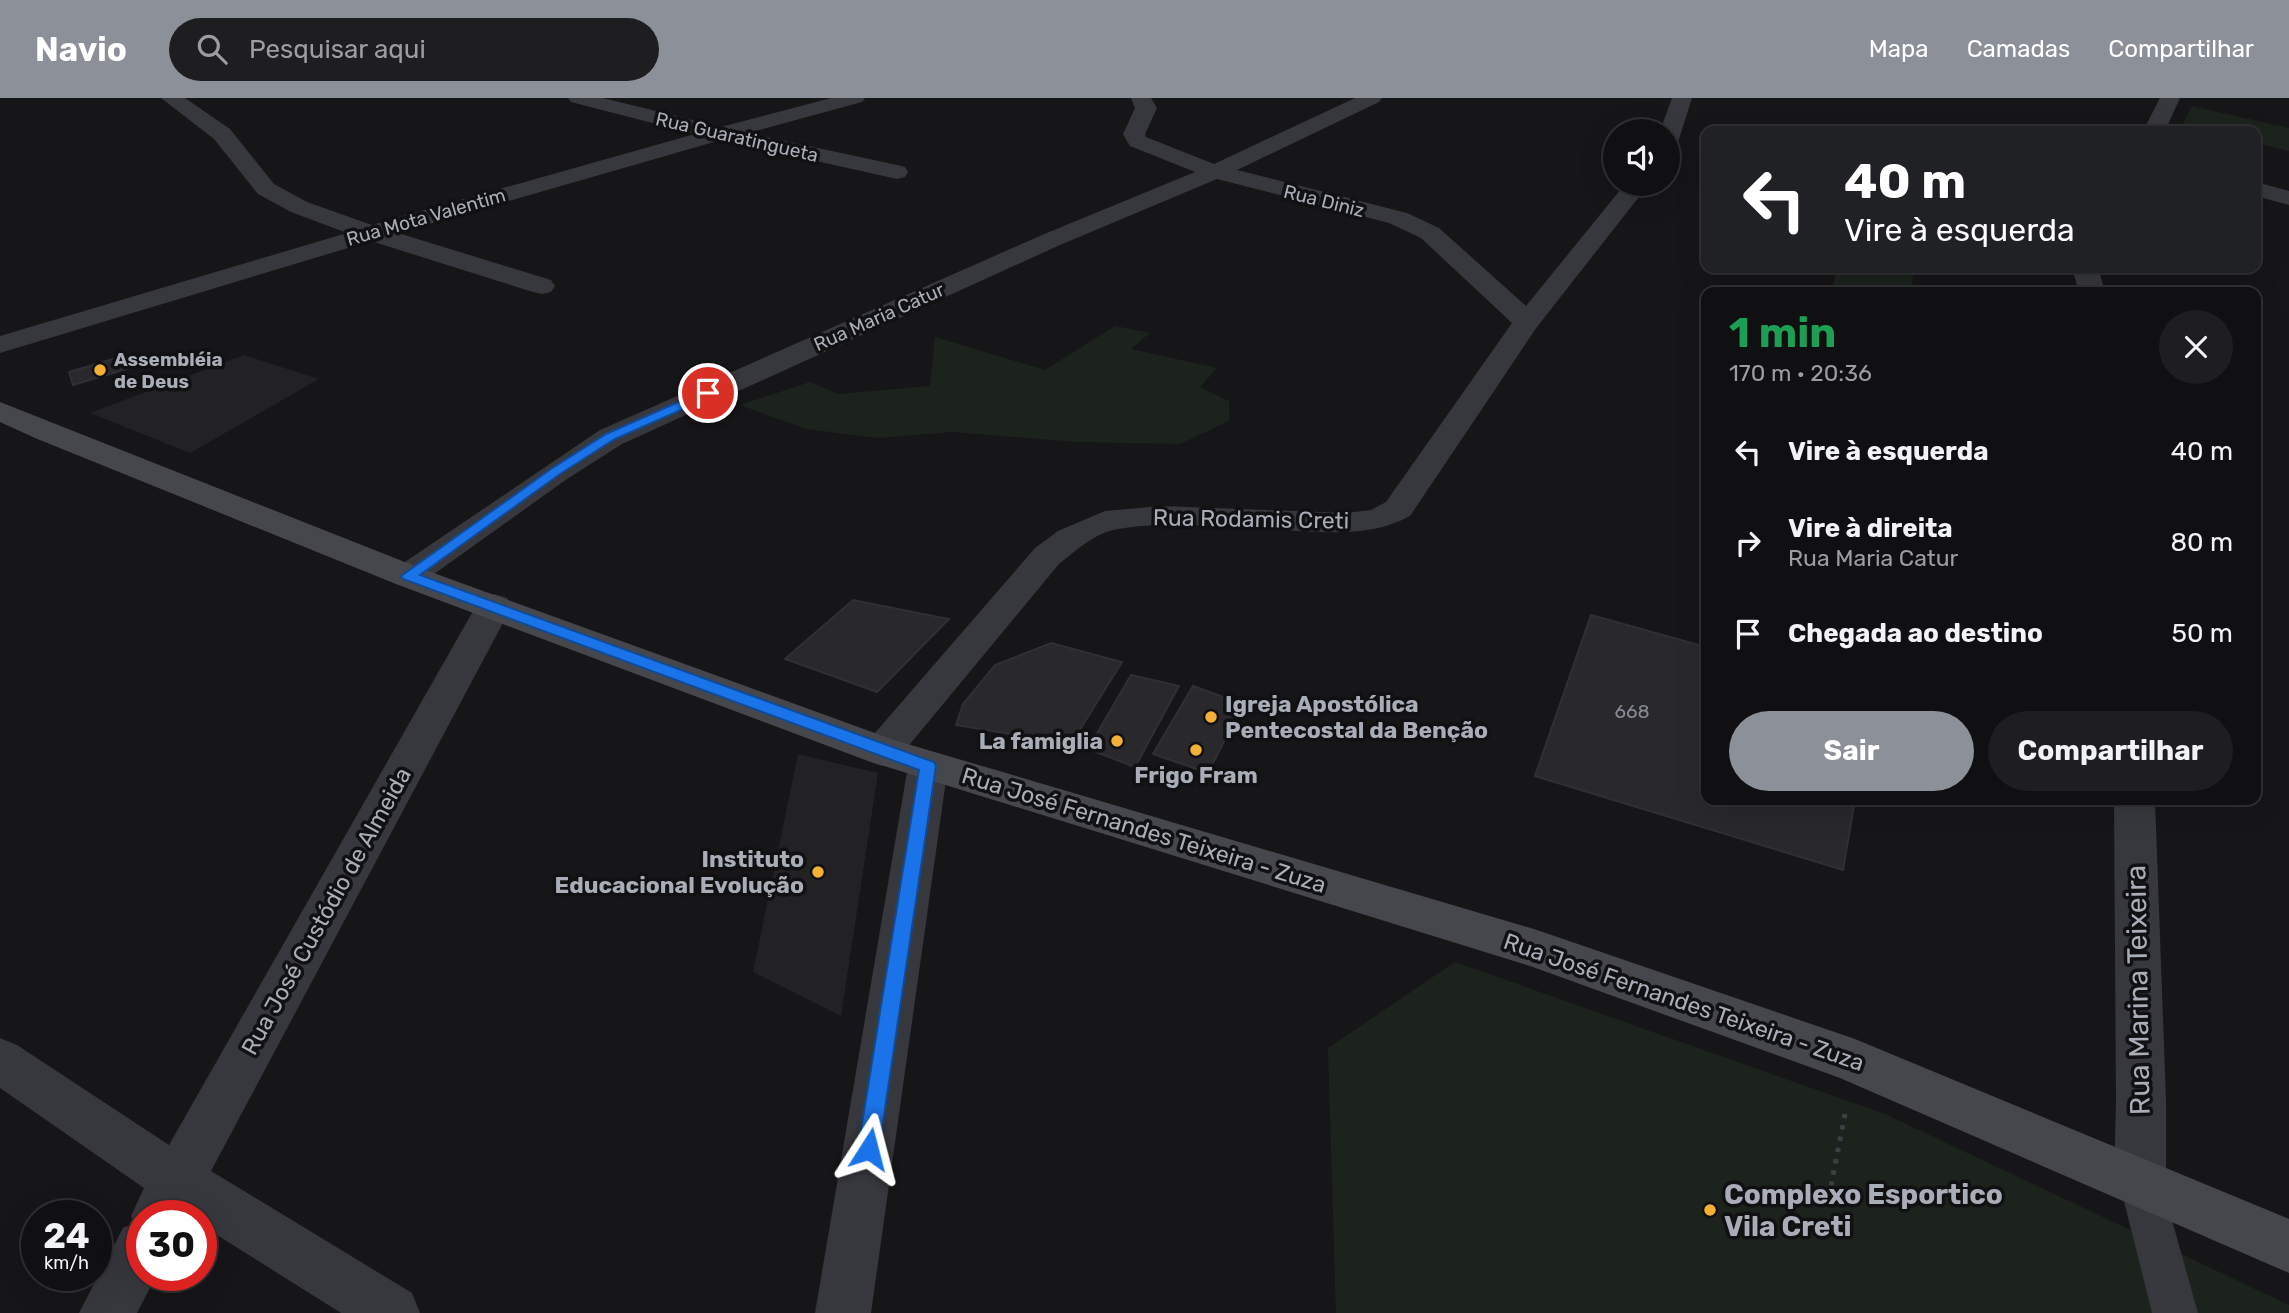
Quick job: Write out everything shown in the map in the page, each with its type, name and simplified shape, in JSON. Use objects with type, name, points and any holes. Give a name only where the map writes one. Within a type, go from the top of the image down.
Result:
[{"type":"street","points":[[170,98],[222,134],[266,189],[299,207],[371,233],[542,286]]},
{"type":"street","name":"Rua Guaratingueta","points":[[578,98],[719,133],[897,172]]},
{"type":"street","name":"Rua Mota Valentim","points":[[0,345],[371,233],[719,133],[855,98]]},
{"type":"street","name":"Rua Diniz","points":[[1141,98],[1146,108],[1134,134],[1138,141],[1215,172],[1398,218],[1420,227],[1527,323]]},
{"type":"street","name":"Rua Maria Catur","points":[[408,576],[556,471],[611,437],[1051,240],[1215,172],[1372,98]]},
{"type":"street","points":[[1675,119],[1682,98]]},
{"type":"street","points":[[2156,126],[2170,98]]},
{"type":"street","points":[[2261,190],[2289,198]]},
{"type":"street","name":"Rua Rodamis Creti","points":[[882,751],[1047,556],[1070,538],[1105,521],[1161,516],[1346,523],[1379,519],[1398,509],[1527,323],[1628,196]]},
{"type":"street","name":"Rua José Fernandes Teixeira - Zuza","points":[[0,411],[46,432],[408,576],[882,751],[1534,948],[1855,1061],[2289,1246]]},
{"type":"street","name":"Rua José Custódio de Almeida","points":[[168,1198],[494,606]]},
{"type":"street","points":[[843,1313],[928,766]]},
{"type":"street","name":"Rua Marina Teixeira","points":[[2134,805],[2141,1100],[2140,1181]]},
{"type":"street","points":[[0,1060],[168,1198],[392,1313]]},
{"type":"street","points":[[107,1313],[126,1277]]},
{"type":"lane","points":[[2140,1181],[2175,1313]]},
{"type":"path","points":[[1831,1186],[1855,1061]]},
{"type":"shaded area","points":[[2192,106],[2289,128],[2289,151],[2261,144],[2261,126],[2182,126]]},
{"type":"shaded area","points":[[1836,273],[1913,273],[1912,287],[1833,287]]},
{"type":"shaded area","points":[[1115,326],[1150,333],[1131,349],[1217,368],[1200,387],[1229,401],[1229,421],[1180,444],[1077,442],[952,432],[878,438],[806,429],[740,405],[810,382],[838,394],[930,386],[935,337],[1045,370]]},
{"type":"shaded area","points":[[244,355],[319,379],[190,453],[90,413]]},
{"type":"shaded area","name":"Instituto Educacional Evolução","points":[[798,754],[878,773],[841,1016],[753,972]]},
{"type":"shaded area","name":"Complexo Esportico Vila Creti","points":[[1455,962],[1885,1114],[2289,1305],[2289,1313],[1336,1313],[1328,1048]]},
{"type":"building","name":"Assembléia de Deus","points":[[130,354],[130,368],[73,385],[69,372]]},
{"type":"building","points":[[853,600],[949,619],[877,692],[785,659]]},
{"type":"building","points":[[1591,615],[1701,646],[1701,805],[1854,805],[1843,870],[1535,776]]},
{"type":"building","points":[[1051,643],[1122,662],[1071,744],[956,725],[963,704],[995,665]]},
{"type":"building","points":[[1131,675],[1179,686],[1135,767],[1088,749]]},
{"type":"building","points":[[1193,686],[1243,704],[1208,773],[1153,754]]},
{"type":"place","name":"Assembléia de Deus","points":[[100,370]]},
{"type":"place","name":"Igreja Apostólica Pentecostal da Benção","points":[[1211,717]]},
{"type":"place","name":"La famiglia","points":[[1117,741]]},
{"type":"place","name":"Frigo Fram","points":[[1196,750]]},
{"type":"place","name":"Instituto Educacional Evolução","points":[[818,872]]},
{"type":"place","name":"Complexo Esportico Vila Creti","points":[[1710,1210]]},
{"type":"route","points":[[708,393],[611,437],[556,471],[408,576],[928,766],[869,1149]]}]
